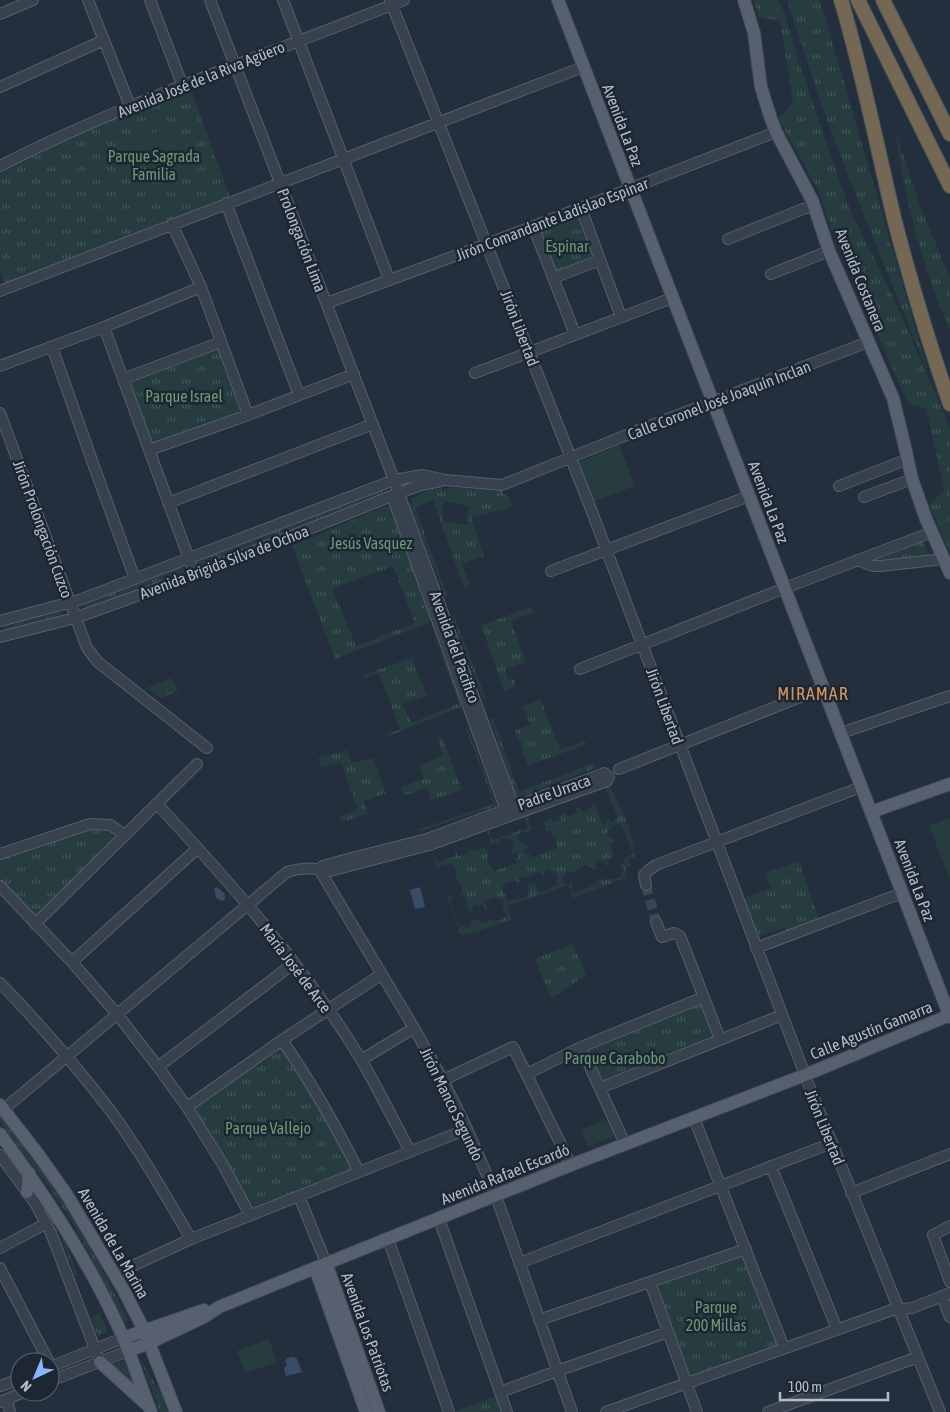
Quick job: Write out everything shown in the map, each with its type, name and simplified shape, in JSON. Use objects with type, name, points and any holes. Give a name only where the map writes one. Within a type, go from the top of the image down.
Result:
[{"type":"highway","points":[[841,0],[869,102],[909,274],[950,404]]},
{"type":"highway","points":[[858,0],[950,186]]},
{"type":"highway","points":[[883,0],[950,134]]},
{"type":"main road","name":"Avenida La Paz","points":[[558,0],[950,1016]]},
{"type":"main road","name":"Avenida Costanera","points":[[744,0],[754,33],[761,87],[776,132],[815,206],[830,251],[894,404],[912,479],[950,573]]},
{"type":"main road","points":[[871,812],[950,784]]},
{"type":"main road","name":"Calle Agustín Gamarra","points":[[805,1075],[950,1016]]},
{"type":"main road","name":"Avenida Rafael Escardó","points":[[128,1351],[149,1343],[219,1308],[320,1266],[571,1165],[805,1075]]},
{"type":"main road","name":"Avenida de La Marina","points":[[2,1107],[67,1195],[115,1274],[144,1330],[176,1412]]},
{"type":"main road","points":[[0,1134],[58,1216],[92,1276],[123,1338],[148,1410]]},
{"type":"main road","points":[[27,1192],[29,1173]]},
{"type":"main road","name":"Avenida Los Patriotas","points":[[320,1266],[374,1411]]},
{"type":"main road","name":"Avenida Rafael Escardó","points":[[123,1338],[200,1311],[219,1308]]},
{"type":"main road","points":[[100,1362],[138,1396],[148,1410]]},
{"type":"street","points":[[0,14],[32,0]]},
{"type":"street","points":[[88,0],[130,106]]},
{"type":"street","points":[[150,0],[182,84]]},
{"type":"street","name":"Prolongación Lima","points":[[210,0],[394,480]]},
{"type":"street","points":[[283,0],[390,279]]},
{"type":"street","name":"Avenida José de la Riva Agüero","points":[[0,166],[182,84],[391,2],[404,0]]},
{"type":"street","name":"Jirón Libertad","points":[[391,2],[606,550],[805,1075],[940,1412]]},
{"type":"street","points":[[0,87],[104,40]]},
{"type":"street","points":[[0,291],[583,67]]},
{"type":"street","name":"Jirón Comandante Ladislao Espinar","points":[[326,303],[487,244],[776,132]]},
{"type":"street","points":[[226,203],[299,395]]},
{"type":"street","points":[[728,239],[815,206]]},
{"type":"street","points":[[581,208],[621,317]]},
{"type":"street","points":[[172,224],[201,287],[248,415]]},
{"type":"street","points":[[533,226],[575,334]]},
{"type":"street","points":[[770,274],[830,251]]},
{"type":"street","points":[[554,278],[600,260]]},
{"type":"street","points":[[0,366],[104,327],[201,287]]},
{"type":"street","points":[[475,373],[672,298]]},
{"type":"street","points":[[104,327],[196,575]]},
{"type":"street","points":[[123,379],[221,342]]},
{"type":"street","name":"Calle Coronel José Joaquín Inclan","points":[[570,458],[868,342]]},
{"type":"street","points":[[52,347],[136,579]]},
{"type":"street","points":[[149,450],[248,415],[354,374]]},
{"type":"street","name":"Jirón Prolongación Cuzco","points":[[0,413],[87,648],[98,662],[207,748]]},
{"type":"street","points":[[168,503],[373,424]]},
{"type":"street","name":"Avenida Brigida Silva de Ochoa","points":[[0,621],[70,604],[394,480],[422,475],[444,480],[502,485],[570,458]]},
{"type":"street","points":[[839,486],[908,459]]},
{"type":"street","points":[[864,497],[912,479]]},
{"type":"street","name":"Avenida del Pacifico","points":[[394,480],[395,494],[511,812]]},
{"type":"street","name":"Avenida Brigida Silva de Ochoa","points":[[0,637],[75,618],[196,575],[421,484],[444,480]]},
{"type":"street","points":[[551,571],[749,496]]},
{"type":"street","points":[[580,669],[932,532]]},
{"type":"street","points":[[857,560],[873,566],[881,566],[944,559]]},
{"type":"street","points":[[619,769],[823,688]]},
{"type":"street","points":[[840,733],[950,696]]},
{"type":"street","points":[[35,924],[197,764]]},
{"type":"street","name":"Padre Urraca","points":[[2,1107],[67,1056],[287,872],[299,869],[319,869],[349,858],[427,839],[511,812],[607,781],[608,777],[604,773],[511,812]]},
{"type":"street","points":[[646,885],[644,875],[648,870],[861,787]]},
{"type":"street","name":"María José de Arce","points":[[157,804],[247,904],[294,963],[361,1060],[410,1152]]},
{"type":"street","points":[[0,854],[90,824],[110,825],[125,835]]},
{"type":"street","points":[[72,962],[198,848]]},
{"type":"street","name":"Jirón Manco Segundo","points":[[319,869],[414,1028],[443,1080],[466,1129],[496,1196],[572,1412]]},
{"type":"street","points":[[0,886],[72,962],[117,1014],[158,1067],[187,1107],[222,1163],[250,1216]]},
{"type":"street","points":[[756,948],[902,893]]},
{"type":"street","points":[[656,922],[662,937],[674,933],[680,936],[720,1039]]},
{"type":"street","points":[[158,1067],[294,963]]},
{"type":"street","points":[[187,1107],[282,1040],[382,974]]},
{"type":"street","points":[[0,983],[67,1056],[111,1112],[153,1175],[191,1239]]},
{"type":"street","points":[[527,1074],[581,1048],[704,997]]},
{"type":"street","points":[[600,1088],[782,1015]]},
{"type":"street","points":[[361,1060],[414,1028]]},
{"type":"street","points":[[282,1040],[323,1103],[345,1141],[359,1172]]},
{"type":"street","points":[[443,1080],[513,1047],[571,1165]]},
{"type":"street","points":[[581,1048],[625,1144]]},
{"type":"street","points":[[694,1118],[784,1348]]},
{"type":"street","points":[[115,1274],[191,1239],[466,1129]]},
{"type":"street","points":[[519,1263],[832,1143]]},
{"type":"street","points":[[852,1194],[950,1154]]},
{"type":"street","points":[[0,1155],[47,1224],[100,1362]]},
{"type":"street","points":[[771,1166],[837,1329]]},
{"type":"street","points":[[299,1196],[320,1266]]},
{"type":"street","points":[[439,1218],[508,1412]]},
{"type":"street","points":[[0,1248],[47,1224]]},
{"type":"street","points":[[950,1226],[933,1234],[950,1282]]},
{"type":"street","points":[[388,1239],[449,1412]]},
{"type":"street","points":[[539,1320],[746,1249]]},
{"type":"street","points":[[0,1268],[43,1352]]},
{"type":"street","points":[[650,1282],[697,1412]]},
{"type":"street","points":[[606,1412],[886,1312],[912,1308],[946,1295],[950,1317]]},
{"type":"street","points":[[500,1392],[668,1332]]},
{"type":"street","name":"Avenida Rafael Escardó","points":[[60,1361],[123,1338]]},
{"type":"street","name":"Avenida Rafael Escardó","points":[[60,1377],[128,1351]]},
{"type":"street","points":[[768,1412],[918,1357]]},
{"type":"street","points":[[4,1400],[10,1412]]},
{"type":"green space","points":[[754,0],[779,0],[847,203],[893,297],[950,427],[950,552],[929,506],[944,490],[926,408],[908,404],[833,233],[819,192],[778,118],[793,102],[780,20],[759,18]]},
{"type":"green space","points":[[787,0],[820,0],[929,375],[850,181],[823,109]]},
{"type":"green space","name":"Parque Sagrada Familia","points":[[190,87],[230,197],[5,284],[0,273],[0,173],[60,143]]},
{"type":"green space","points":[[170,126],[177,144],[140,159],[133,141]]},
{"type":"green space","points":[[896,134],[920,206],[950,278],[950,330],[931,282],[916,234],[904,184]]},
{"type":"green space","name":"Espinar","points":[[580,215],[598,261],[555,278],[537,231]]},
{"type":"green space","name":"Parque Israel","points":[[217,349],[240,411],[151,443],[129,381]]},
{"type":"green space","points":[[619,445],[635,486],[591,503],[575,464]]},
{"type":"green space","points":[[388,487],[389,492],[201,568],[196,566],[198,560]]},
{"type":"green space","points":[[458,488],[502,491],[505,495],[509,496],[512,505],[505,509],[471,517],[484,556],[462,564],[470,586],[464,588],[433,500],[415,507],[447,595],[445,596],[409,504],[413,501],[409,500],[431,489]],"holes":[[[443,501],[469,506],[467,525],[442,521]]]},
{"type":"green space","name":"Jesús Vasquez","points":[[385,506],[390,507],[432,621],[335,659],[292,546]],"holes":[[[393,566],[415,623],[356,646],[332,588]]]},
{"type":"green space","points":[[923,541],[929,556],[879,562],[878,560]]},
{"type":"green space","points":[[179,567],[184,569],[182,575],[85,610],[82,603]]},
{"type":"green space","points":[[532,607],[533,613],[511,621],[526,662],[505,669],[509,681],[514,679],[516,686],[504,691],[481,625]]},
{"type":"green space","points":[[60,609],[62,617],[5,632],[3,624]]},
{"type":"green space","points":[[454,616],[486,698],[483,699],[452,617]]},
{"type":"green space","points":[[429,623],[463,706],[386,737],[385,735],[400,729],[379,673],[364,678],[363,675],[412,658],[427,696],[402,704],[412,723],[459,703]]},
{"type":"green space","points":[[171,678],[178,691],[161,698],[147,688]]},
{"type":"green space","points":[[541,700],[560,750],[585,741],[586,745],[528,765],[515,730],[530,725],[523,706]]},
{"type":"green space","points":[[493,718],[519,792],[593,763],[595,768],[517,798],[490,719]]},
{"type":"green space","points":[[467,727],[497,806],[418,832],[417,830],[494,804]]},
{"type":"green space","points":[[442,737],[462,790],[431,800],[427,787],[404,796],[401,787],[424,779],[419,766],[443,756],[437,738]]},
{"type":"green space","points":[[347,750],[352,763],[373,758],[386,793],[364,801],[368,814],[341,822],[339,817],[358,810],[341,762],[321,767],[318,758]]},
{"type":"green space","points":[[606,778],[624,816],[634,846],[635,856],[627,859],[630,866],[626,869],[626,878],[573,898],[569,885],[507,906],[512,920],[461,936],[438,871],[448,897],[453,896],[453,900],[450,902],[459,927],[464,926],[466,928],[471,926],[470,923],[476,919],[480,923],[503,919],[503,917],[507,916],[502,907],[504,903],[502,898],[497,899],[496,897],[485,902],[487,910],[483,904],[474,905],[470,912],[469,909],[464,909],[468,907],[468,901],[463,894],[460,896],[460,893],[463,892],[459,879],[454,878],[456,876],[455,867],[451,863],[437,868],[429,845],[486,824],[493,840],[528,828],[523,809]],"holes":[[[605,786],[618,818],[615,819],[615,822],[611,823],[609,818],[607,819],[608,822],[603,826],[596,809],[596,804],[591,806],[585,813],[580,808],[576,809],[577,813],[568,817],[565,812],[561,814],[561,820],[553,822],[549,816],[550,819],[544,822],[547,831],[550,830],[553,837],[555,836],[557,848],[531,858],[529,853],[525,854],[523,850],[530,846],[525,847],[524,843],[521,844],[517,835],[525,831],[529,833],[529,831],[533,830],[526,813],[557,801],[558,804],[562,803],[561,800],[589,793],[592,790]],[[619,823],[622,825],[633,853],[620,864],[624,871],[622,872],[623,876],[603,881],[602,878],[597,880],[598,883],[575,893],[572,891],[572,883],[567,885],[563,883],[561,877],[586,865],[587,867],[592,867],[592,869],[596,868],[595,864],[601,860],[606,866],[609,865],[607,859],[615,857],[609,844],[614,842],[613,838],[611,839],[607,835],[612,826]],[[486,828],[490,837],[490,844],[496,842],[497,844],[501,839],[511,838],[514,846],[512,848],[513,851],[509,853],[517,852],[519,857],[515,859],[517,863],[494,871],[487,860],[488,854],[485,848],[481,849],[479,843],[479,851],[472,851],[471,849],[465,855],[458,856],[455,850],[456,856],[451,858],[449,856],[450,858],[438,863],[433,855],[432,848],[463,837],[464,840],[467,838],[466,836]],[[548,869],[556,873],[558,885],[549,887],[549,890],[540,893],[537,890],[536,884],[533,885],[532,882],[526,887],[529,896],[508,901],[502,889],[503,885],[516,880],[517,884],[520,881],[519,878],[524,876],[525,878],[532,874],[541,872],[544,875],[544,872]]]},
{"type":"green space","points":[[950,818],[950,880],[929,826]]},
{"type":"green space","points":[[93,830],[109,832],[116,839],[36,919],[10,893],[0,879],[0,859]]},
{"type":"green space","points":[[799,861],[819,920],[787,932],[785,927],[753,938],[738,900],[770,888],[779,910],[765,873]]},
{"type":"green space","points":[[573,944],[586,975],[551,998],[535,959]]},
{"type":"green space","name":"Parque Carabobo","points":[[700,1002],[713,1037],[602,1086],[585,1049]]},
{"type":"green space","name":"Parque Vallejo","points":[[281,1049],[319,1106],[351,1169],[251,1210],[193,1109]]},
{"type":"green space","points":[[0,1114],[54,1188],[101,1267],[129,1321],[125,1323],[74,1225],[49,1187],[0,1122]]},
{"type":"green space","points":[[606,1119],[614,1136],[588,1147],[581,1130]]},
{"type":"green space","points":[[61,1237],[64,1238],[78,1276],[75,1276]]},
{"type":"green space","name":"Parque 200 Millas","points":[[743,1255],[777,1345],[689,1377],[655,1287]]},
{"type":"green space","points":[[99,1313],[108,1332],[98,1336],[91,1318]]},
{"type":"green space","points":[[269,1339],[277,1362],[245,1373],[237,1351]]},
{"type":"green space","points":[[141,1360],[162,1396],[168,1412],[160,1412]]},
{"type":"green space","points":[[124,1361],[136,1389],[111,1365]]},
{"type":"green space","points":[[497,1396],[502,1412],[454,1412]]},
{"type":"water","points":[[217,887],[225,894],[225,899],[222,901],[216,898],[214,888]]},
{"type":"water","points":[[420,887],[425,907],[415,909],[410,890]]},
{"type":"water","points":[[293,1357],[297,1359],[302,1372],[286,1376],[284,1368],[287,1365],[285,1361],[287,1358]]},
{"type":"tunnel","points":[[646,885],[656,922]]},
{"type":"district","name":"MIRAMAR","points":[[813,694]]}]
